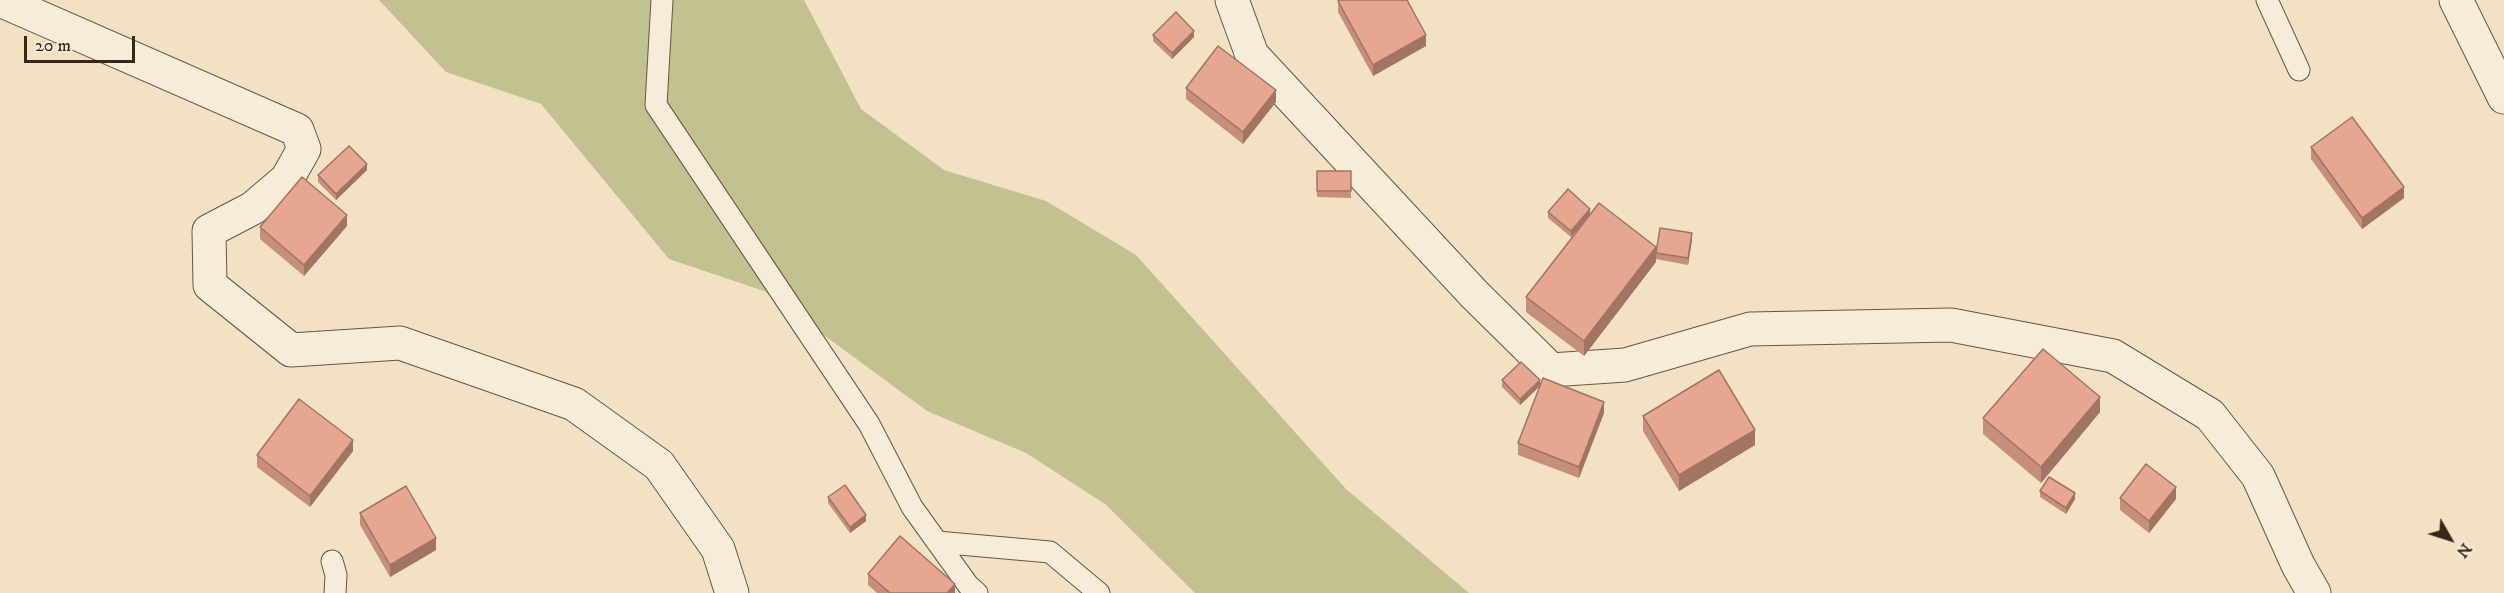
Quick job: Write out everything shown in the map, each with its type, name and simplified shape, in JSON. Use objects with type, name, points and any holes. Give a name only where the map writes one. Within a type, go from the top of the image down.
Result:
[{"type":"street","points":[[1232,0],[1252,56],[1474,294],[1551,370],[1625,365],[1750,329],[1951,324],[2113,356],[2210,415],[2258,476],[2298,566],[2314,593]]},
{"type":"street","points":[[2456,0],[2504,97]]},
{"type":"street","points":[[6,1],[297,130],[304,149],[286,178],[253,208],[209,231],[210,285],[291,350],[400,343],[574,404],[659,465],[718,549],[732,593]]},
{"type":"lane","points":[[662,0],[656,105],[869,424],[912,507],[968,585],[977,593]]},
{"type":"lane","points":[[2267,0],[2299,70]]},
{"type":"lane","points":[[937,542],[1050,552],[1099,593]]},
{"type":"lane","points":[[332,561],[336,575],[335,593]]},
{"type":"shaded area","points":[[379,0],[804,0],[861,109],[944,170],[1046,201],[1136,255],[1346,489],[1469,593],[1195,593],[1105,504],[1026,453],[927,411],[764,291],[669,259],[541,104],[446,72]]},
{"type":"building","points":[[1407,0],[1426,35],[1373,65],[1338,1]]},
{"type":"building","points":[[1176,12],[1194,31],[1172,53],[1153,35]]},
{"type":"building","points":[[1218,46],[1276,90],[1243,132],[1186,88]]},
{"type":"building","points":[[2352,117],[2404,187],[2362,218],[2311,147]]},
{"type":"building","points":[[349,146],[367,164],[336,194],[318,175]]},
{"type":"building","points":[[1317,171],[1351,171],[1351,191],[1317,191]]},
{"type":"building","points":[[302,177],[347,215],[304,265],[260,227]]},
{"type":"building","points":[[1568,189],[1590,209],[1571,231],[1548,212]]},
{"type":"building","points":[[1599,203],[1656,247],[1584,341],[1526,297]]},
{"type":"building","points":[[1660,228],[1692,233],[1688,258],[1656,253]]},
{"type":"building","points":[[2043,349],[2100,397],[2041,467],[1983,418]]},
{"type":"building","points":[[1521,362],[1540,380],[1520,399],[1502,380]]},
{"type":"building","points":[[1719,370],[1755,430],[1679,475],[1643,416]]},
{"type":"building","points":[[1543,378],[1604,402],[1579,467],[1518,443]]},
{"type":"building","points":[[299,399],[353,440],[310,496],[257,455]]},
{"type":"building","points":[[2146,464],[2176,487],[2149,521],[2120,498]]},
{"type":"building","points":[[2049,477],[2075,493],[2066,508],[2040,491]]},
{"type":"building","points":[[845,485],[866,515],[850,527],[828,497]]},
{"type":"building","points":[[406,486],[436,538],[390,565],[360,513]]},
{"type":"building","points":[[900,536],[955,584],[947,593],[890,593],[868,574]]}]
